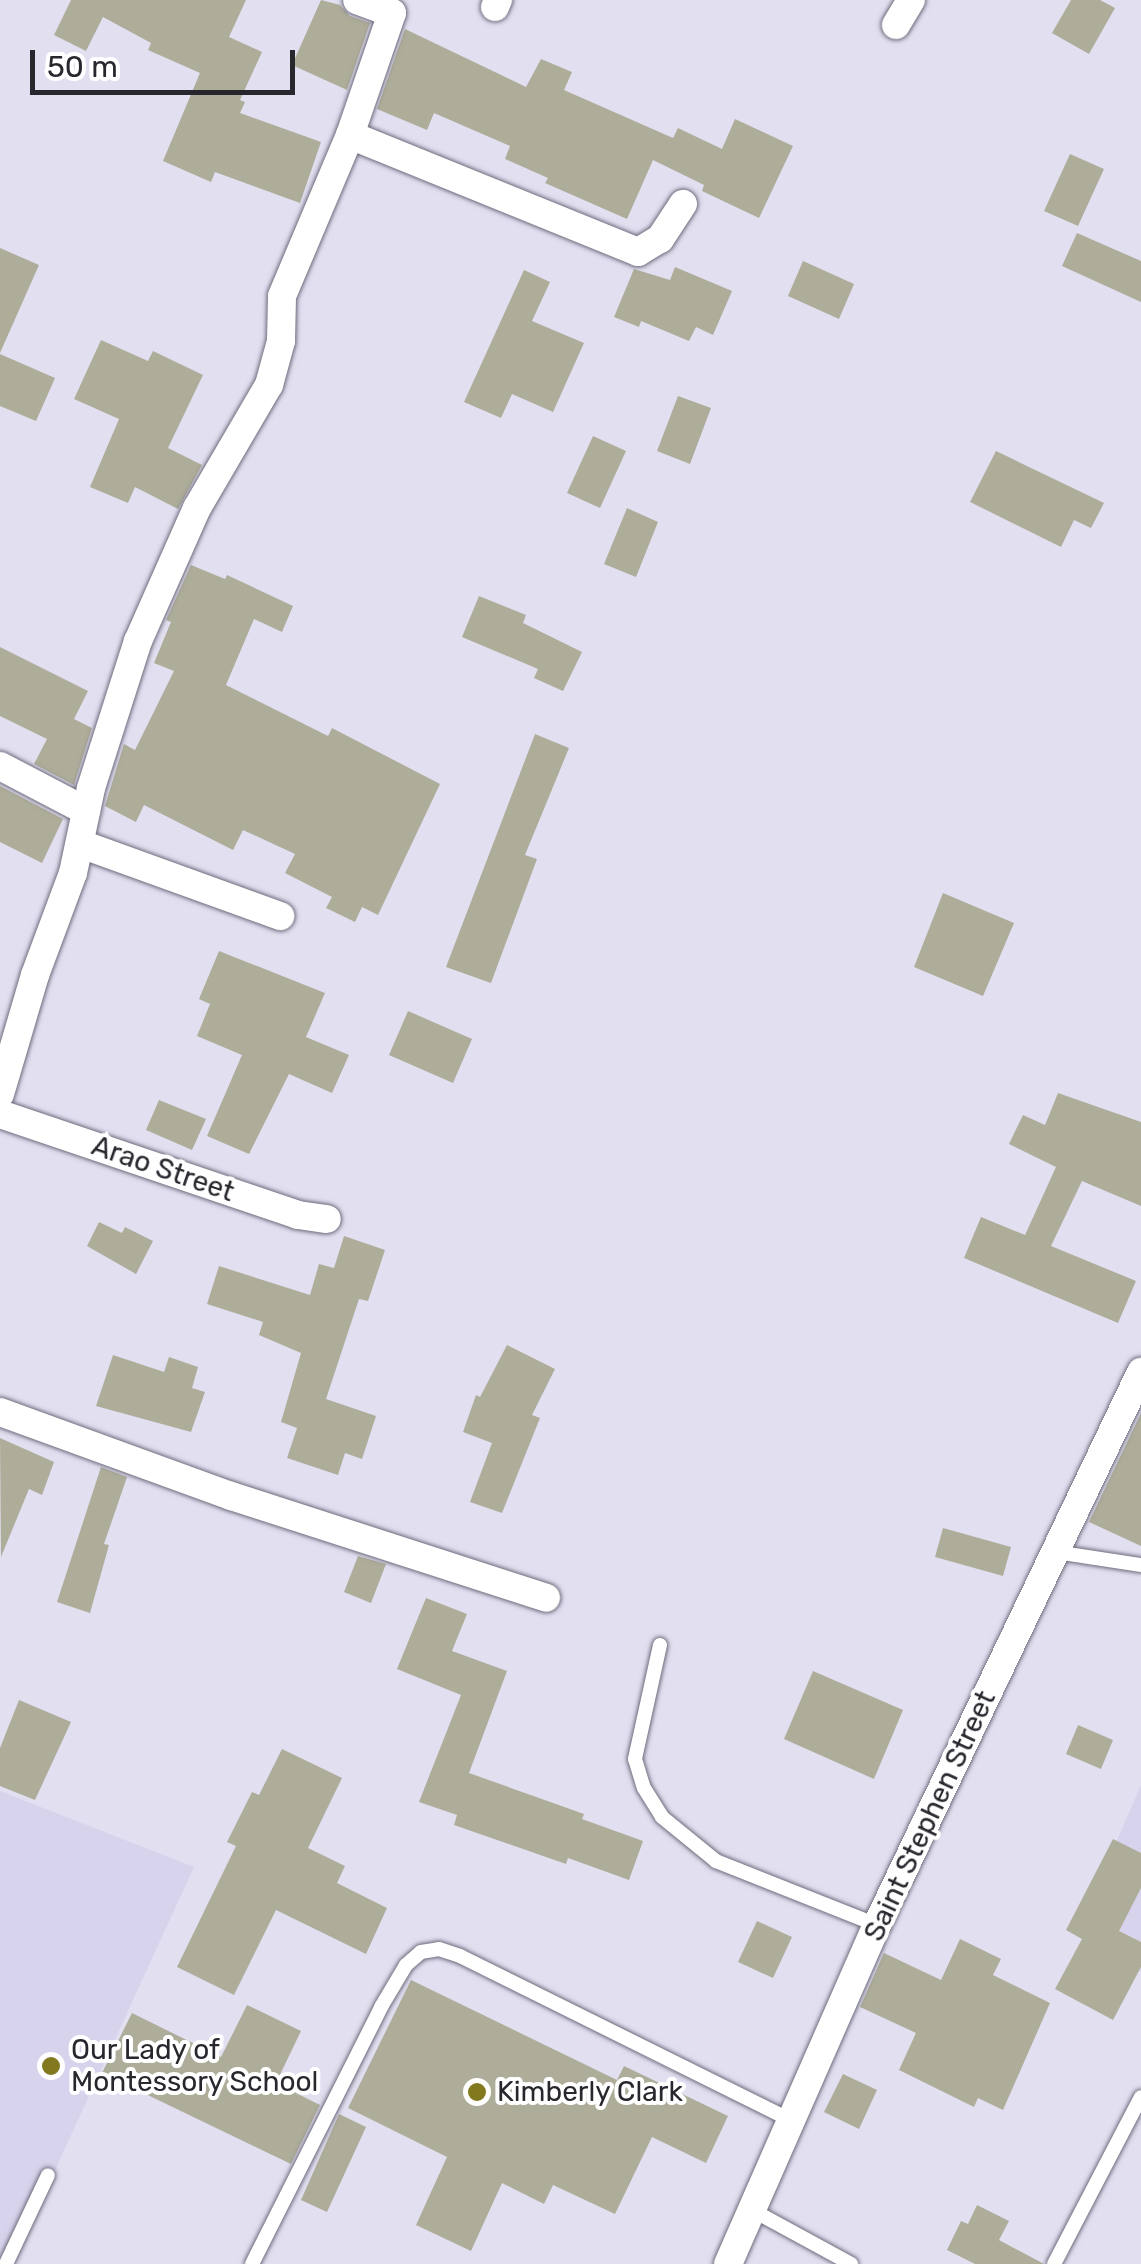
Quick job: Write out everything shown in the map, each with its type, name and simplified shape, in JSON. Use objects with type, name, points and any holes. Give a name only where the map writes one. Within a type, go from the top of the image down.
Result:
[{"type":"street","points":[[0,1094],[81,844],[86,810],[163,577],[269,385],[281,341],[282,296],[350,135],[392,13],[357,0]]},
{"type":"street","points":[[896,25],[912,0]]},
{"type":"street","points":[[350,135],[638,252],[660,238],[683,204]]},
{"type":"street","points":[[0,766],[86,810]]},
{"type":"street","points":[[81,844],[280,916]]},
{"type":"street","name":"Arao Street","points":[[0,1114],[298,1215],[328,1219]]},
{"type":"street","name":"Saint Stephen Street","points":[[728,2264],[877,1925],[1141,1372]]},
{"type":"street","points":[[0,1412],[230,1496],[546,1598]]},
{"type":"lane","points":[[1054,1552],[1141,1564]]},
{"type":"lane","points":[[660,1645],[635,1758],[644,1788],[662,1817],[716,1861],[877,1925]]},
{"type":"lane","points":[[252,2264],[382,2007],[406,1965],[421,1952],[439,1949],[460,1956],[792,2120]]},
{"type":"lane","points":[[1054,2264],[1141,2097]]},
{"type":"lane","points":[[6,2264],[48,2175]]},
{"type":"lane","points":[[752,2210],[850,2264]]},
{"type":"shaded area","points":[[1141,1785],[1141,1972],[1076,1935]]},
{"type":"shaded area","name":"Our Lady of Montessory School","points":[[0,1791],[194,1867],[12,2264],[0,2264]]},
{"type":"building","points":[[71,0],[246,0],[229,37],[262,52],[240,100],[245,102],[240,113],[321,142],[300,203],[215,172],[211,182],[163,161],[200,73],[148,50],[151,43],[103,17],[86,51],[54,35]]},
{"type":"building","points":[[321,0],[340,5],[350,16],[370,23],[347,90],[292,65]]},
{"type":"building","points":[[1071,0],[1100,0],[1115,8],[1089,54],[1052,33]]},
{"type":"building","points":[[405,29],[526,87],[541,59],[572,72],[564,90],[673,138],[678,128],[722,149],[735,119],[793,146],[759,218],[702,191],[704,185],[653,160],[627,219],[545,183],[548,178],[505,159],[510,146],[434,113],[427,130],[377,109]]},
{"type":"building","points":[[1070,154],[1104,169],[1078,226],[1044,211]]},
{"type":"building","points":[[1077,233],[1141,261],[1141,302],[1062,266]]},
{"type":"building","points":[[0,248],[39,265],[0,353]]},
{"type":"building","points":[[803,261],[854,284],[839,319],[788,296]]},
{"type":"building","points":[[675,267],[732,291],[713,335],[696,327],[689,341],[641,321],[639,327],[614,317],[634,269],[670,280]]},
{"type":"building","points":[[524,270],[550,282],[532,321],[584,343],[553,412],[512,394],[501,418],[464,402]]},
{"type":"building","points":[[101,340],[148,361],[153,351],[203,375],[168,448],[202,465],[178,509],[135,487],[128,503],[90,487],[119,419],[74,399]]},
{"type":"building","points":[[0,354],[55,378],[36,421],[0,406]]},
{"type":"building","points":[[678,396],[711,408],[690,464],[657,451]]},
{"type":"building","points":[[593,436],[626,451],[600,508],[567,493]]},
{"type":"building","points":[[996,451],[1104,503],[1091,528],[1074,520],[1061,547],[970,502]]},
{"type":"building","points":[[627,508],[658,522],[636,577],[604,564]]},
{"type":"building","points":[[191,565],[225,579],[227,575],[293,606],[282,632],[254,619],[226,685],[328,736],[332,728],[440,784],[378,915],[362,907],[355,922],[326,908],[332,897],[285,873],[295,854],[243,830],[233,850],[144,805],[136,822],[105,806],[124,744],[135,750],[174,671],[154,663],[171,622],[166,620]]},
{"type":"building","points":[[479,596],[526,615],[523,623],[582,652],[563,691],[534,678],[538,669],[462,637]]},
{"type":"building","points":[[0,647],[88,691],[74,719],[92,728],[74,785],[34,764],[47,739],[0,716]]},
{"type":"building","points":[[535,734],[569,748],[525,855],[537,859],[491,983],[446,967]]},
{"type":"building","points":[[0,786],[63,819],[42,863],[0,842]]},
{"type":"building","points":[[943,893],[1014,923],[983,996],[914,967]]},
{"type":"building","points":[[219,951],[325,993],[306,1037],[349,1055],[332,1093],[289,1074],[249,1154],[207,1136],[242,1055],[197,1036],[210,1004],[199,999]]},
{"type":"building","points":[[408,1011],[472,1039],[453,1083],[389,1055]]},
{"type":"building","points":[[1058,1093],[1141,1122],[1141,1206],[1082,1181],[1051,1246],[1136,1281],[1118,1323],[964,1258],[981,1217],[1025,1235],[1056,1167],[1009,1144],[1023,1115],[1045,1125]]},
{"type":"building","points":[[159,1100],[206,1119],[192,1150],[146,1130]]},
{"type":"building","points":[[99,1222],[122,1233],[125,1227],[153,1241],[136,1274],[87,1246]]},
{"type":"building","points":[[344,1236],[385,1250],[368,1301],[359,1299],[326,1399],[376,1416],[362,1459],[345,1453],[338,1475],[287,1458],[297,1428],[281,1422],[301,1353],[259,1335],[263,1322],[207,1304],[219,1266],[310,1295],[319,1264],[334,1268]]},
{"type":"building","points":[[507,1345],[555,1369],[532,1415],[540,1418],[502,1513],[470,1502],[492,1443],[463,1432],[476,1395],[480,1397]]},
{"type":"building","points":[[113,1355],[164,1372],[169,1357],[198,1367],[192,1388],[205,1392],[191,1432],[96,1406]]},
{"type":"building","points":[[1141,1413],[1141,1546],[1089,1522]]},
{"type":"building","points":[[0,1438],[54,1462],[42,1495],[29,1489],[1,1557]]},
{"type":"building","points":[[101,1467],[127,1477],[104,1544],[109,1545],[90,1613],[57,1602]]},
{"type":"building","points":[[943,1528],[1011,1547],[1003,1576],[935,1557]]},
{"type":"building","points":[[358,1556],[386,1564],[371,1603],[344,1592]]},
{"type":"building","points":[[426,1598],[467,1614],[452,1651],[507,1671],[469,1773],[584,1814],[582,1819],[643,1841],[629,1880],[568,1858],[566,1864],[454,1825],[457,1815],[419,1802],[461,1695],[397,1669]]},
{"type":"building","points":[[813,1671],[903,1710],[874,1779],[784,1739]]},
{"type":"building","points":[[19,1700],[71,1722],[35,1800],[0,1786],[0,1748]]},
{"type":"building","points":[[1078,1725],[1113,1740],[1101,1769],[1066,1754]]},
{"type":"building","points":[[282,1749],[342,1778],[308,1848],[345,1866],[337,1883],[387,1908],[366,1954],[276,1910],[234,1995],[177,1967],[236,1846],[227,1842],[252,1792],[259,1795]]},
{"type":"building","points":[[1113,1839],[1141,1853],[1141,1888],[1119,1931],[1141,1942],[1141,1967],[1113,2020],[1055,1989],[1082,1939],[1066,1930]]},
{"type":"building","points":[[757,1921],[792,1937],[773,1978],[738,1962]]},
{"type":"building","points":[[960,1939],[1001,1959],[993,1975],[1050,2003],[1003,2110],[978,2098],[974,2107],[899,2070],[916,2033],[860,2007],[884,1953],[941,1980]]},
{"type":"building","name":"Kimberly Clark","points":[[411,1980],[617,2080],[624,2066],[728,2116],[706,2163],[652,2137],[615,2214],[553,2185],[544,2204],[502,2183],[471,2251],[416,2225],[447,2157],[348,2108]]},
{"type":"building","points":[[247,2005],[301,2031],[276,2083],[320,2105],[291,2164],[102,2073],[132,2013],[221,2057]]},
{"type":"building","points":[[843,2074],[877,2090],[859,2129],[824,2112]]},
{"type":"building","points":[[339,2114],[366,2127],[327,2212],[301,2200]]},
{"type":"building","points":[[977,2205],[1009,2221],[999,2240],[1044,2264],[975,2264],[947,2250],[961,2221],[968,2224]]},
{"type":"place","name":"Our Lady of Montessory School","points":[[51,2066]]},
{"type":"place","name":"Kimberly Clark","points":[[477,2092]]}]
